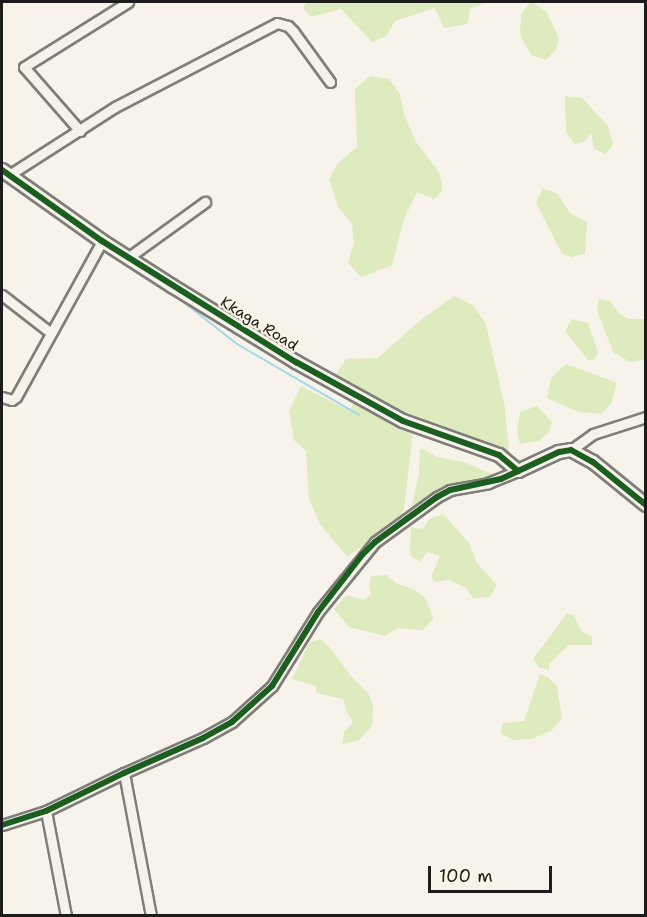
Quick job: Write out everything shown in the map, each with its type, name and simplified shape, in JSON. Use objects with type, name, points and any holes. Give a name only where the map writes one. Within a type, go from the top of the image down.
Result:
[{"type":"street","points":[[80,131],[24,67],[128,2]]},
{"type":"street","points":[[5,173],[80,131],[115,107],[277,22],[288,26],[293,31],[330,82]]},
{"type":"street","name":"Kkaga Road","points":[[5,173],[102,241],[296,362],[379,408],[438,435],[499,455],[518,471]]},
{"type":"street","points":[[129,257],[205,202]]},
{"type":"street","points":[[2,397],[12,400],[16,397],[102,241]]},
{"type":"street","points":[[2,295],[51,333]]},
{"type":"street","points":[[2,825],[46,811],[203,738],[232,722],[272,686],[318,612],[375,542],[436,497],[450,490],[489,483],[559,452],[571,450],[593,435],[645,417]]},
{"type":"street","points":[[571,450],[593,462],[645,505]]},
{"type":"street","points":[[124,773],[151,915]]},
{"type":"street","points":[[46,811],[66,915]]},
{"type":"green space","points":[[306,2],[487,2],[470,9],[468,24],[444,28],[435,8],[395,21],[386,36],[372,42],[341,9],[311,17],[303,9]]},
{"type":"green space","points":[[531,2],[546,11],[559,38],[556,50],[546,60],[531,55],[520,35],[521,14]]},
{"type":"green space","points":[[370,76],[389,79],[400,94],[404,114],[416,142],[439,172],[443,190],[434,199],[417,192],[404,219],[392,265],[361,277],[348,263],[354,243],[352,224],[338,207],[329,179],[338,163],[357,147],[355,89]]},
{"type":"green space","points":[[565,96],[582,98],[608,126],[613,144],[606,154],[594,149],[591,132],[585,141],[575,145],[566,132]]},
{"type":"green space","points":[[543,188],[558,194],[570,213],[587,222],[585,254],[571,257],[562,254],[536,203]]},
{"type":"green space","points":[[454,296],[473,305],[486,324],[505,408],[510,464],[413,430],[404,510],[393,525],[347,557],[320,524],[309,499],[306,451],[294,440],[289,411],[301,386],[350,411],[356,397],[321,376],[337,373],[346,359],[378,358],[417,323]]},
{"type":"green space","points":[[599,299],[610,301],[618,312],[628,319],[645,319],[645,360],[630,362],[613,352],[597,310]]},
{"type":"green space","points":[[572,319],[588,323],[598,352],[595,359],[589,361],[565,331]]},
{"type":"green space","points":[[566,364],[617,383],[611,404],[601,414],[578,412],[547,398],[551,378]]},
{"type":"green space","points":[[537,406],[552,422],[549,432],[539,441],[520,444],[517,431],[520,412]]},
{"type":"green space","points":[[420,448],[437,457],[464,462],[496,476],[458,488],[410,514],[419,473]]},
{"type":"green space","points":[[443,514],[469,543],[477,563],[497,585],[490,597],[473,598],[466,588],[449,580],[436,582],[431,577],[440,556],[427,552],[420,562],[410,555],[411,527],[423,529],[429,519]]},
{"type":"green space","points":[[386,575],[396,583],[415,590],[425,598],[434,618],[423,630],[398,628],[385,636],[349,627],[334,609],[347,595],[364,600],[371,594],[369,587],[371,576]]},
{"type":"green space","points":[[567,613],[574,616],[582,632],[592,637],[592,645],[569,645],[549,664],[549,670],[539,667],[533,659]]},
{"type":"green space","points":[[321,639],[368,693],[373,706],[372,726],[359,740],[342,745],[344,732],[353,722],[343,699],[316,693],[316,686],[292,679],[310,642]]},
{"type":"green space","points":[[540,674],[548,677],[557,686],[562,718],[552,730],[532,739],[513,740],[500,733],[503,723],[524,721]]},
{"type":"waterway","points":[[172,293],[237,344],[359,415]]},
{"type":"cycle path","points":[[2,170],[102,241],[296,362],[403,421],[499,455],[518,471]]},
{"type":"cycle path","points":[[2,825],[46,811],[203,738],[232,722],[272,686],[318,612],[362,555],[375,542],[450,490],[501,479],[559,452],[571,450],[593,462],[646,505]]}]
